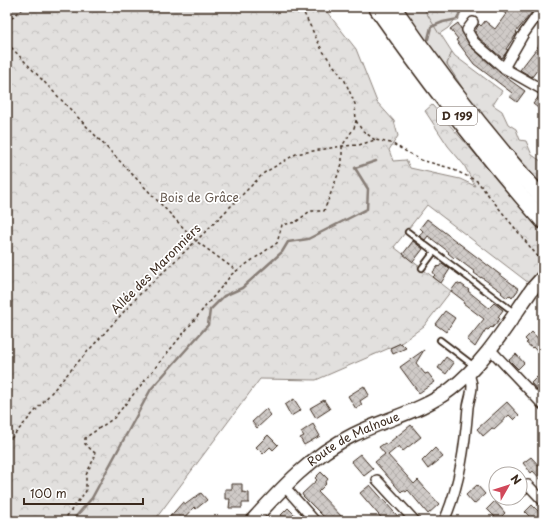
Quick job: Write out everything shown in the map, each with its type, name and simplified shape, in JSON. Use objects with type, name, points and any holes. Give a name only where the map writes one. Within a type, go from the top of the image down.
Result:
[{"type":"highway","name":"D 199","points":[[376,7],[422,71],[466,128],[543,221]]},
{"type":"highway","name":"D 199","points":[[393,7],[472,115],[543,200]]},
{"type":"main road","name":"Route de Malnoue","points":[[252,521],[284,486],[313,460],[334,446],[354,434],[434,400],[450,390],[472,371],[543,277]]},
{"type":"street","points":[[504,68],[523,35],[543,7]]},
{"type":"street","points":[[473,22],[467,30],[474,42],[504,68],[541,85]]},
{"type":"street","points":[[490,349],[543,404]]},
{"type":"street","points":[[444,521],[455,490],[464,442],[472,385],[472,371]]},
{"type":"street","points":[[377,480],[415,521]]},
{"type":"street","points":[[528,485],[543,501]]},
{"type":"street","points":[[284,486],[315,521]]},
{"type":"lane","points":[[408,232],[515,314]]},
{"type":"lane","points":[[422,268],[434,252]]},
{"type":"lane","points":[[440,340],[472,371]]},
{"type":"path","points":[[7,22],[25,7]]},
{"type":"path","points":[[63,521],[86,491],[86,476],[96,454],[85,444],[85,438],[114,418],[232,274],[277,243],[282,225],[296,222],[310,211],[324,211],[342,164],[342,146],[354,128],[356,121],[354,104],[345,81],[322,50],[301,7]]},
{"type":"path","points":[[7,43],[196,241],[237,271]]},
{"type":"path","points":[[356,121],[362,130],[375,140],[391,143],[421,160],[450,168],[477,181],[543,263]]},
{"type":"path","name":"Allée des Maronniers","points":[[7,443],[141,293],[264,173],[296,154],[342,146],[359,145],[375,140]]},
{"type":"green space","name":"Bois de Grâce","points":[[7,7],[323,7],[356,49],[377,102],[394,121],[398,136],[389,150],[393,161],[406,160],[410,168],[460,179],[475,186],[464,165],[448,146],[425,111],[432,105],[543,231],[543,254],[534,287],[427,205],[394,247],[451,291],[424,326],[401,343],[316,380],[260,379],[154,521],[7,521]]},
{"type":"green space","points":[[400,7],[423,7],[452,52],[447,64],[482,118]]},
{"type":"green space","points":[[423,7],[466,7],[448,28],[439,34]]},
{"type":"green space","points":[[452,52],[455,56],[502,91],[493,105],[502,111],[508,124],[516,129],[520,140],[526,141],[532,155],[543,161],[543,189],[482,118],[447,64]]},
{"type":"building","points":[[497,7],[528,7],[533,11],[516,32],[517,33],[506,49],[508,50],[502,58],[479,38],[475,31],[479,24],[481,26],[485,21],[495,29],[506,14]]},
{"type":"building","points":[[458,23],[470,46],[500,73],[525,91],[517,102],[509,96],[512,93],[474,64],[456,40],[458,39],[450,29]]},
{"type":"building","points":[[543,40],[543,62],[532,77],[520,70]]},
{"type":"building","points":[[540,95],[543,96],[543,112],[533,104]]},
{"type":"building","points":[[427,219],[519,289],[512,298],[509,295],[507,298],[501,293],[502,292],[474,273],[475,272],[455,257],[454,258],[448,253],[449,252],[428,236],[425,240],[419,236],[423,231],[420,228]]},
{"type":"building","points":[[413,241],[423,249],[413,262],[403,254]]},
{"type":"building","points":[[442,263],[450,269],[441,283],[433,277],[435,275],[433,272]]},
{"type":"building","points":[[457,283],[469,290],[468,291],[489,308],[494,303],[503,310],[498,317],[500,319],[492,328],[491,327],[488,330],[486,329],[475,347],[467,340],[484,319],[463,303],[464,301],[451,291]]},
{"type":"building","points":[[445,311],[455,318],[446,332],[435,324]]},
{"type":"building","points":[[532,332],[543,344],[543,358],[533,347],[532,348],[526,343],[528,342],[525,339]]},
{"type":"building","points":[[401,343],[406,348],[393,354],[390,348]]},
{"type":"building","points":[[424,350],[416,363],[425,374],[428,373],[435,382],[419,393],[400,367]]},
{"type":"building","points":[[516,354],[524,363],[518,369],[509,360]]},
{"type":"building","points":[[446,357],[454,363],[446,374],[438,368]]},
{"type":"building","points":[[537,377],[543,383],[543,388],[539,392],[531,383]]},
{"type":"building","points":[[364,386],[369,395],[360,401],[362,405],[356,409],[348,396]]},
{"type":"building","points":[[294,399],[301,410],[291,416],[285,405]]},
{"type":"building","points":[[324,400],[330,409],[316,418],[310,408]]},
{"type":"building","points":[[507,402],[519,415],[514,420],[509,415],[494,429],[492,428],[483,436],[477,429]]},
{"type":"building","points":[[266,409],[271,415],[257,428],[252,422]]},
{"type":"building","points":[[313,424],[320,436],[304,445],[300,438],[304,436],[301,432]]},
{"type":"building","points":[[411,425],[421,437],[403,451],[399,446],[388,455],[414,484],[418,480],[439,504],[428,514],[408,490],[406,492],[403,490],[401,492],[375,462],[385,454],[379,447],[385,443],[386,445]]},
{"type":"building","points":[[268,435],[278,445],[273,450],[270,447],[263,454],[256,447]]},
{"type":"building","points":[[435,448],[443,457],[428,469],[422,461]]},
{"type":"building","points":[[360,454],[373,469],[364,476],[351,461]]},
{"type":"building","points":[[531,457],[543,470],[543,482],[533,471],[531,473],[528,469],[528,466],[525,466],[523,463]]},
{"type":"building","points":[[321,472],[328,479],[325,483],[326,484],[318,492],[346,521],[328,521],[303,496],[302,494],[317,480],[315,478]]},
{"type":"building","points":[[232,484],[242,484],[242,492],[249,493],[249,503],[242,503],[242,508],[229,508],[230,499],[225,499],[225,489],[232,489]]},
{"type":"building","points":[[370,485],[402,521],[384,521],[360,493]]},
{"type":"building","points":[[477,485],[485,494],[474,504],[466,495]]},
{"type":"building","points":[[201,493],[207,500],[196,509],[194,507],[181,521],[166,521],[183,502],[186,504]]},
{"type":"building","points":[[532,505],[543,516],[543,521],[534,521],[525,512]]},
{"type":"building","points":[[490,506],[499,506],[505,513],[498,520],[487,509]]},
{"type":"building","points":[[288,508],[301,521],[286,521],[281,515]]},
{"type":"waterway","points":[[428,39],[431,27],[443,22],[458,19],[461,7]]},
{"type":"waterway","points":[[72,521],[92,498],[151,389],[208,325],[210,310],[224,296],[242,288],[282,252],[288,242],[308,239],[367,209],[368,189],[355,168],[376,161]]}]
